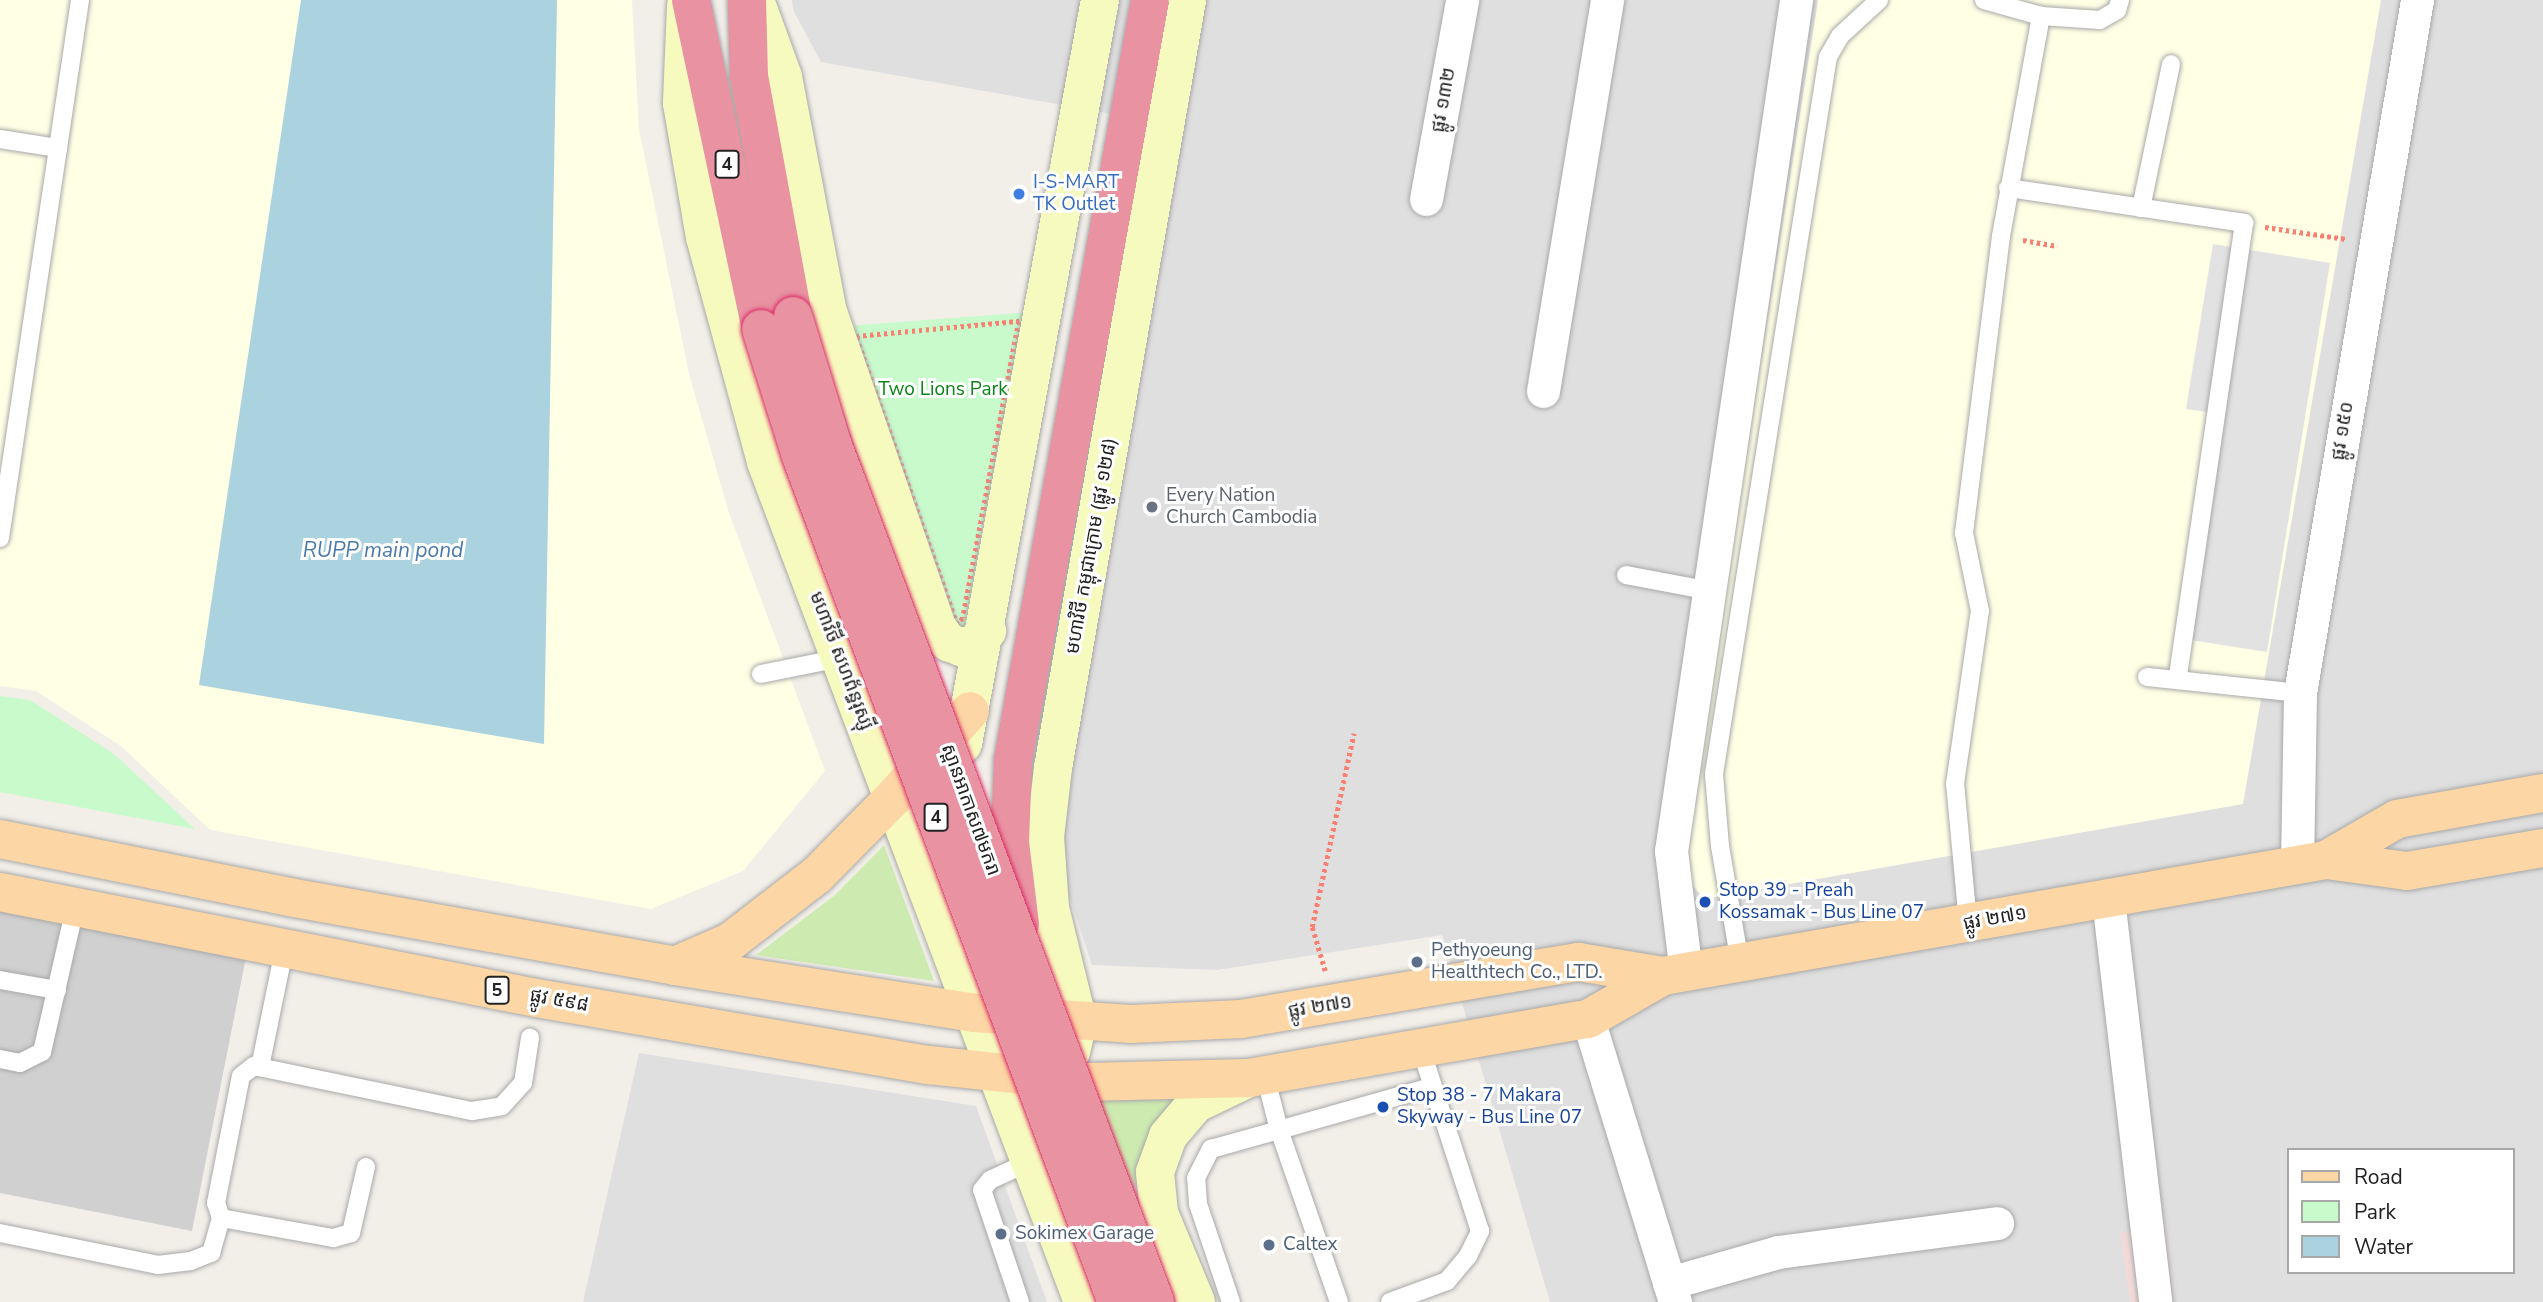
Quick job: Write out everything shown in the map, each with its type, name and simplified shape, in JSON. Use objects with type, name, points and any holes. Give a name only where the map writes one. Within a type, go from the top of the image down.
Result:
[{"type":"highway","name":"មហាវិថី សហព័ន្ធរុស្ស៊ី","points":[[689,0],[777,323]]},
{"type":"highway","name":"4","points":[[747,0],[749,76],[777,323]]},
{"type":"highway","points":[[1024,954],[1010,842],[1013,760],[1150,0]]},
{"type":"highway","name":"ស្ពានអាកាស៧មករា","points":[[777,323],[832,443],[1155,1302]]},
{"type":"highway","name":"ស្ពានអាកាស៧មករា","points":[[777,323],[806,468],[1088,1301]]},
{"type":"main road","name":"មហាវិថី សហព័ន្ធរុស្ស៊ី","points":[[689,0],[682,103],[705,237],[766,462],[996,1074],[1088,1301]]},
{"type":"main road","points":[[755,0],[783,77],[828,312],[937,626],[948,642],[961,647],[975,644],[987,631]]},
{"type":"main road","points":[[946,937],[946,852],[1100,0]]},
{"type":"main road","name":"មហាវិថី កម្ពុជាក្រោម (ផ្លូវ ១២៨)","points":[[1044,1078],[1070,1056],[1078,1022],[1050,908],[1045,837],[1055,755],[1187,0]]},
{"type":"main road","points":[[837,651],[880,667],[904,663],[925,648],[937,626]]},
{"type":"main road","points":[[675,966],[730,942],[766,918],[817,875],[894,798],[970,711]]},
{"type":"main road","name":"ផ្លូវ ២៧១","points":[[2312,863],[2397,819],[2543,793]]},
{"type":"main road","points":[[0,839],[289,897],[675,966],[974,1013]]},
{"type":"main road","name":"ផ្លូវ ២៧១","points":[[974,1013],[1078,1022],[1167,1024],[1334,1005],[1579,962],[1675,974],[2312,863],[2407,871],[2543,848]]},
{"type":"main road","name":"ផ្លូវ ៥៩៨","points":[[0,892],[536,998],[996,1074]]},
{"type":"main road","name":"ផ្លូវ ២៧១","points":[[996,1074],[1126,1083],[1257,1077],[1588,1019],[1675,974]]},
{"type":"main road","points":[[1196,1302],[1159,1213],[1155,1172],[1168,1136],[1195,1104],[1257,1077]]},
{"type":"street","name":"ផ្លូវ ១៣២","points":[[1426,200],[1462,0]]},
{"type":"street","points":[[1543,391],[1607,0]]},
{"type":"street","points":[[1675,974],[1671,851],[1796,0]]},
{"type":"street","name":"ផ្លូវ ១៥០","points":[[2312,863],[2300,693],[2417,0]]},
{"type":"street","points":[[2108,899],[2155,1302]]},
{"type":"street","points":[[1588,1019],[1672,1292],[1778,1252],[1997,1223]]},
{"type":"lane","points":[[0,538],[80,0]]},
{"type":"lane","points":[[1740,963],[1719,834],[1714,774],[1828,57],[1840,36],[1879,0]]},
{"type":"lane","points":[[1984,0],[2041,16],[2100,20],[2117,10],[2120,0]]},
{"type":"lane","points":[[1968,923],[1955,784],[1980,640],[1980,611],[1964,533],[2000,236],[2041,16]]},
{"type":"lane","points":[[2141,208],[2171,64]]},
{"type":"lane","points":[[0,139],[58,148]]},
{"type":"lane","points":[[2008,188],[2244,223],[2177,680]]},
{"type":"lane","points":[[1626,575],[1711,591]]},
{"type":"lane","points":[[761,674],[837,651]]},
{"type":"lane","points":[[2147,677],[2300,693]]},
{"type":"lane","points":[[0,1059],[20,1063],[43,1052],[75,908]]},
{"type":"lane","points":[[260,1067],[284,950]]},
{"type":"lane","points":[[0,980],[57,990]]},
{"type":"lane","points":[[0,1233],[158,1265],[191,1261],[211,1253],[220,1218],[216,1203],[241,1076],[254,1066],[472,1111],[502,1106],[523,1083],[530,1038]]},
{"type":"lane","points":[[1390,1302],[1447,1281],[1468,1256],[1480,1231],[1431,1087],[1421,1049]]},
{"type":"lane","points":[[1257,1077],[1279,1129],[1339,1302]]},
{"type":"lane","points":[[1231,1302],[1198,1204],[1196,1178],[1211,1149],[1431,1087]]},
{"type":"lane","points":[[1020,1302],[982,1190],[990,1180],[1030,1162]]},
{"type":"lane","points":[[220,1218],[333,1238],[351,1233],[366,1167]]},
{"type":"path","points":[[2244,223],[2375,244]]},
{"type":"path","points":[[2000,236],[2057,246]]},
{"type":"path","points":[[1019,321],[963,618],[957,625],[894,456],[856,336],[1019,321]]},
{"type":"path","points":[[1334,1005],[1312,927],[1354,733]]},
{"type":"shaded area","points":[[0,0],[632,0],[639,129],[689,374],[729,513],[825,771],[743,871],[651,909],[210,830],[121,746],[36,691],[0,686]]},
{"type":"shaded area","points":[[792,0],[2543,0],[2543,1302],[1550,1302],[1442,935],[1217,970],[1092,965],[1064,880],[1058,800],[1180,126],[821,62],[793,10]]},
{"type":"shaded area","points":[[1818,0],[2381,0],[2243,804],[1705,899],[1692,885],[1684,849]]},
{"type":"shaded area","points":[[2213,244],[2330,263],[2267,652],[2178,638],[2214,413],[2186,409]]},
{"type":"shaded area","points":[[0,909],[246,957],[192,1231],[0,1193]]},
{"type":"shaded area","points":[[639,1053],[976,1106],[1047,1302],[583,1302]]},
{"type":"shaded area","points":[[2166,1225],[2174,1302],[2130,1302],[2120,1233]]},
{"type":"green space","name":"Two Lions Park","points":[[1031,312],[973,620],[964,632],[951,631],[847,326]]},
{"type":"green space","points":[[0,696],[30,700],[114,754],[195,829],[0,792]]},
{"type":"green space","points":[[884,845],[934,981],[756,955],[835,895]]},
{"type":"green space","points":[[1028,1093],[1185,1094],[1139,1164],[1133,1194]]},
{"type":"water","name":"RUPP main pond","points":[[301,0],[557,0],[544,744],[199,685]]},
{"type":"place","name":"I-S-MART TK Outlet","points":[[1019,194]]},
{"type":"place","name":"Every Nation Church Cambodia","points":[[1152,507]]},
{"type":"place","name":"Stop 39 - Preah Kossamak - Bus Line 07","points":[[1705,902]]},
{"type":"place","name":"Pethyoeung Healthtech Co., LTD.","points":[[1417,962]]},
{"type":"place","name":"Stop 38 - 7 Makara Skyway - Bus Line 07","points":[[1383,1107]]},
{"type":"place","name":"Sokimex Garage","points":[[1001,1234]]},
{"type":"place","name":"Caltex","points":[[1269,1245]]}]
